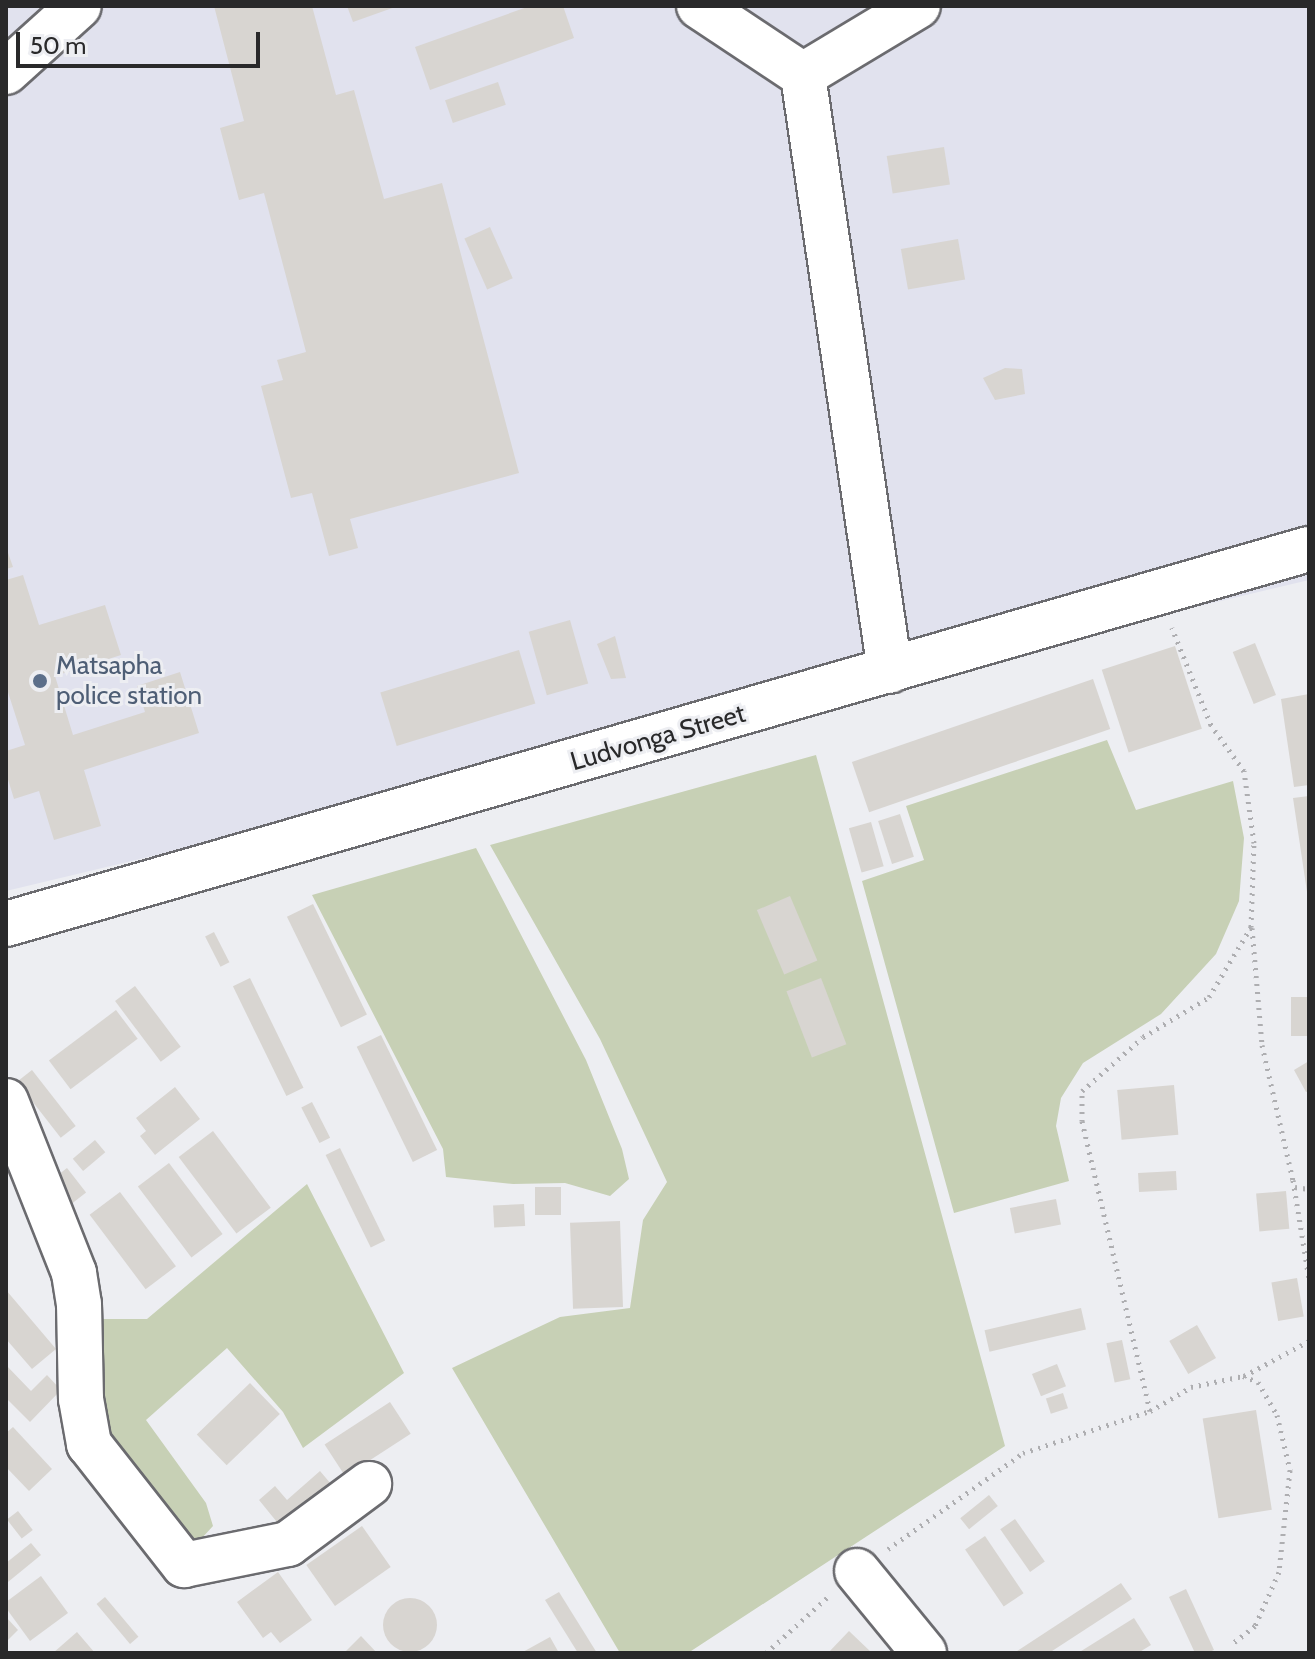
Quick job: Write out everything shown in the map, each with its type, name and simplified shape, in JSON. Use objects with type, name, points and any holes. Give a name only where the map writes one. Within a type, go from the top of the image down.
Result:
[{"type":"street","points":[[6,72],[79,6]]},
{"type":"street","points":[[803,75],[918,6]]},
{"type":"street","points":[[720,12],[803,75],[890,671]]},
{"type":"street","name":"Ludvonga Street","points":[[6,924],[1309,549]]},
{"type":"street","points":[[6,1101],[74,1273],[79,1304],[81,1399],[89,1444],[184,1565],[288,1544],[369,1484]]},
{"type":"street","points":[[857,1571],[924,1653]]},
{"type":"path","points":[[1158,593],[1211,725],[1244,771],[1254,843],[1251,927],[1262,1045],[1295,1187],[1309,1279]]},
{"type":"path","points":[[1150,1411],[1082,1121],[1082,1091],[1143,1037],[1209,997],[1251,927]]},
{"type":"path","points":[[1295,1187],[1309,1189]]},
{"type":"path","points":[[766,1653],[857,1571],[1023,1453],[1150,1411],[1191,1387],[1243,1376],[1309,1341]]},
{"type":"path","points":[[1231,1645],[1255,1626],[1279,1572],[1287,1530],[1290,1470],[1277,1415],[1258,1382],[1243,1376]]},
{"type":"shaded area","points":[[6,6],[1309,6],[1309,580],[6,891]]},
{"type":"green space","points":[[1107,740],[1136,810],[1233,781],[1244,838],[1239,901],[1216,954],[1161,1014],[1083,1063],[1061,1098],[1056,1126],[1069,1181],[954,1213],[862,881],[924,860],[906,806]]},
{"type":"green space","points":[[816,755],[1005,1446],[688,1653],[620,1653],[452,1368],[560,1317],[630,1308],[643,1220],[667,1182],[600,1039],[490,845]]},
{"type":"green space","points":[[476,848],[586,1060],[622,1149],[629,1179],[610,1196],[565,1183],[513,1184],[446,1177],[443,1149],[312,895]]},
{"type":"green space","points":[[307,1184],[404,1373],[303,1448],[283,1412],[227,1348],[146,1420],[206,1503],[213,1526],[201,1539],[173,1535],[111,1462],[84,1319],[147,1319]]},
{"type":"building","points":[[214,6],[312,6],[336,95],[354,90],[384,199],[442,183],[519,473],[350,519],[358,548],[329,556],[312,493],[291,498],[261,386],[283,380],[277,360],[306,352],[264,193],[239,200],[220,128],[244,121]]},
{"type":"building","points":[[347,6],[398,6],[353,22]]},
{"type":"building","points":[[530,6],[563,6],[574,38],[430,90],[415,47]]},
{"type":"building","points":[[498,82],[506,105],[453,123],[445,100]]},
{"type":"building","points":[[944,147],[950,185],[893,194],[887,156]]},
{"type":"building","points":[[490,227],[513,278],[487,290],[464,238]]},
{"type":"building","points":[[958,239],[965,279],[908,289],[901,249]]},
{"type":"building","points":[[1005,368],[1022,369],[1025,394],[995,400],[983,378]]},
{"type":"building","points":[[6,547],[13,567],[6,569]]},
{"type":"building","points":[[23,575],[39,625],[105,605],[121,655],[55,676],[73,735],[145,712],[137,686],[180,672],[199,733],[84,770],[101,826],[54,840],[39,791],[14,799],[6,773],[6,751],[25,745],[6,686],[6,580]]},
{"type":"building","points":[[570,620],[588,683],[547,695],[529,632]]},
{"type":"building","points":[[615,636],[626,678],[611,679],[597,644]]},
{"type":"building","points":[[1255,643],[1276,695],[1254,704],[1233,652]]},
{"type":"building","points":[[1175,646],[1202,729],[1129,753],[1102,670]]},
{"type":"building","points":[[519,650],[535,704],[397,746],[380,692]]},
{"type":"building","points":[[1093,679],[1110,729],[869,812],[852,762]]},
{"type":"building","points":[[1309,694],[1309,785],[1294,787],[1281,699]]},
{"type":"building","points":[[1309,796],[1309,892],[1307,892],[1293,798]]},
{"type":"building","points":[[900,814],[914,857],[892,864],[878,821]]},
{"type":"building","points":[[871,822],[884,866],[862,873],[849,828]]},
{"type":"building","points":[[790,896],[817,960],[784,975],[757,910]]},
{"type":"building","points":[[313,904],[367,1015],[341,1027],[287,917]]},
{"type":"building","points":[[214,932],[229,962],[221,967],[205,937]]},
{"type":"building","points":[[250,978],[303,1088],[286,1096],[233,986]]},
{"type":"building","points":[[821,978],[846,1044],[812,1058],[786,991]]},
{"type":"building","points":[[135,986],[181,1047],[161,1062],[115,1001]]},
{"type":"building","points":[[1291,997],[1309,997],[1309,1036],[1291,1036]]},
{"type":"building","points":[[116,1010],[138,1039],[71,1089],[49,1061]]},
{"type":"building","points":[[381,1035],[437,1150],[413,1162],[357,1047]]},
{"type":"building","points":[[1309,1061],[1309,1091],[1306,1092],[1294,1070]]},
{"type":"building","points":[[32,1070],[76,1126],[61,1138],[17,1082]]},
{"type":"building","points":[[1174,1085],[1178,1135],[1122,1140],[1117,1090]]},
{"type":"building","points":[[175,1087],[200,1119],[155,1155],[140,1136],[146,1131],[136,1118]]},
{"type":"building","points":[[312,1102],[330,1138],[319,1143],[301,1107]]},
{"type":"building","points":[[213,1131],[271,1208],[236,1234],[179,1157]]},
{"type":"building","points":[[95,1140],[105,1152],[83,1171],[73,1159]]},
{"type":"building","points":[[340,1148],[385,1241],[371,1248],[326,1155]]},
{"type":"building","points":[[169,1163],[223,1234],[191,1258],[138,1186]]},
{"type":"building","points":[[67,1168],[86,1192],[67,1207],[48,1183]]},
{"type":"building","points":[[1176,1171],[1177,1190],[1139,1192],[1138,1173]]},
{"type":"building","points":[[535,1187],[561,1187],[561,1215],[535,1215]]},
{"type":"building","points":[[1286,1191],[1289,1229],[1259,1231],[1256,1194]]},
{"type":"building","points":[[120,1192],[176,1266],[146,1289],[90,1215]]},
{"type":"building","points":[[1056,1199],[1061,1225],[1015,1233],[1010,1208]]},
{"type":"building","points":[[524,1204],[525,1226],[494,1228],[493,1206]]},
{"type":"building","points":[[620,1221],[623,1307],[573,1309],[570,1223]]},
{"type":"building","points":[[1297,1278],[1304,1316],[1278,1321],[1271,1283]]},
{"type":"building","points":[[6,1290],[56,1349],[32,1369],[6,1339]]},
{"type":"building","points":[[1081,1308],[1086,1329],[989,1352],[985,1330]]},
{"type":"building","points":[[1197,1325],[1216,1358],[1188,1374],[1169,1341]]},
{"type":"building","points":[[1122,1340],[1130,1379],[1115,1382],[1106,1343]]},
{"type":"building","points":[[1057,1364],[1066,1386],[1041,1396],[1032,1374]]},
{"type":"building","points":[[6,1365],[31,1391],[47,1375],[61,1390],[30,1422],[6,1398]]},
{"type":"building","points":[[250,1383],[280,1414],[227,1465],[197,1434]]},
{"type":"building","points":[[1063,1393],[1068,1408],[1051,1414],[1046,1399]]},
{"type":"building","points":[[390,1402],[411,1434],[345,1476],[325,1444]]},
{"type":"building","points":[[1256,1410],[1272,1510],[1218,1518],[1203,1418]]},
{"type":"building","points":[[13,1427],[52,1469],[29,1491],[6,1467],[6,1433]]},
{"type":"building","points":[[320,1471],[331,1484],[281,1527],[259,1500],[275,1486],[287,1500]]},
{"type":"building","points":[[989,1495],[998,1506],[969,1529],[960,1518]]},
{"type":"building","points":[[18,1511],[33,1530],[22,1539],[7,1520]]},
{"type":"building","points":[[1015,1519],[1045,1562],[1030,1572],[1000,1529]]},
{"type":"building","points":[[362,1526],[391,1567],[335,1606],[306,1565]]},
{"type":"building","points":[[985,1536],[1024,1593],[1004,1607],[965,1549]]},
{"type":"building","points":[[31,1543],[41,1555],[8,1582],[6,1563]]},
{"type":"building","points":[[278,1572],[312,1620],[280,1643],[271,1632],[263,1638],[237,1602]]},
{"type":"building","points":[[41,1576],[68,1613],[30,1641],[6,1608],[6,1602]]},
{"type":"building","points":[[1121,1583],[1132,1599],[1049,1653],[1014,1653]]},
{"type":"building","points":[[1186,1589],[1214,1650],[1207,1653],[1195,1653],[1169,1597]]},
{"type":"building","points":[[559,1592],[597,1653],[578,1653],[545,1600]]},
{"type":"building","points":[[105,1597],[138,1637],[130,1644],[97,1604]]},
{"type":"building","points":[[410,1598],[429,1606],[437,1625],[429,1644],[410,1652],[391,1644],[383,1625],[391,1606]]},
{"type":"building","points":[[6,1617],[18,1630],[6,1642]]},
{"type":"building","points":[[1134,1618],[1151,1645],[1138,1653],[1078,1653]]},
{"type":"building","points":[[849,1631],[872,1653],[828,1653]]},
{"type":"building","points":[[77,1632],[95,1653],[53,1653]]},
{"type":"building","points":[[361,1636],[377,1653],[344,1653]]},
{"type":"building","points":[[550,1637],[559,1653],[521,1653]]},
{"type":"place","name":"Matsapha police station","points":[[40,681]]}]
